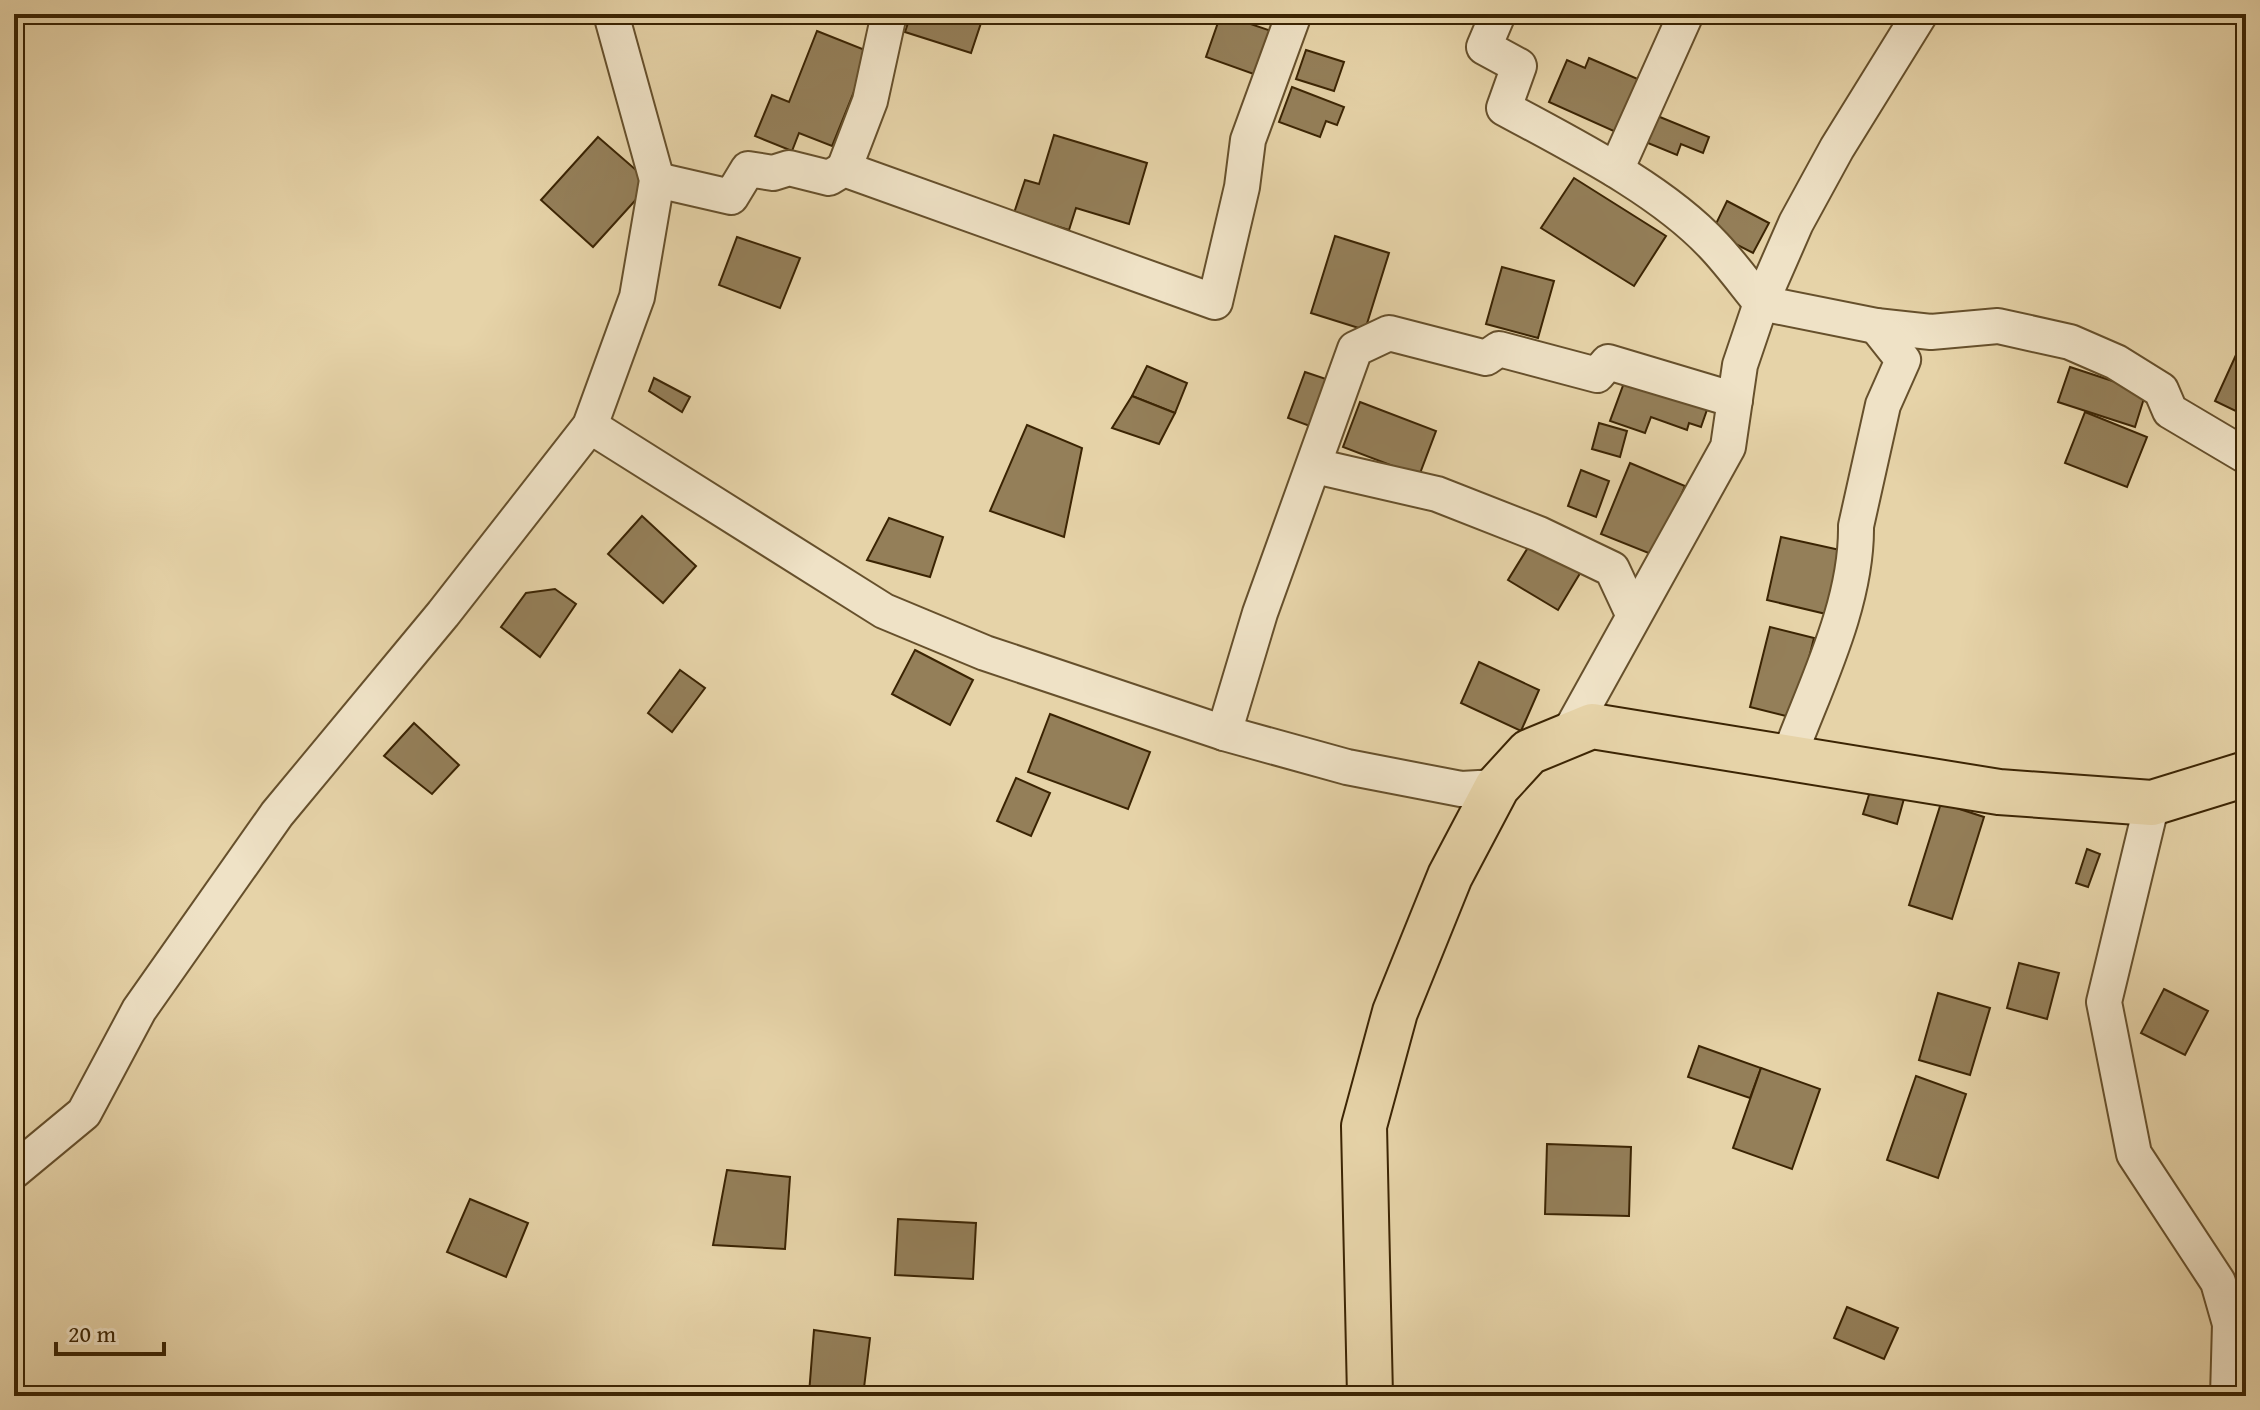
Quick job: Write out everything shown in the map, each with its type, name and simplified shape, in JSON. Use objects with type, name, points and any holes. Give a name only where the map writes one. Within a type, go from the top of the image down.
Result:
[{"type":"main road","points":[[1370,1396],[1364,1126],[1395,1012],[1450,876],[1497,787],[1529,752],[1592,726],[1999,792],[2152,803],[2246,774]]},
{"type":"street","points":[[14,1171],[84,1113],[139,1010],[277,814],[443,614],[590,426],[637,297],[657,180],[611,14]]},
{"type":"street","points":[[657,180],[731,197],[748,169],[773,173],[789,168],[829,178],[844,169],[870,101],[889,14]]},
{"type":"street","points":[[844,169],[1215,302],[1242,187],[1248,140],[1294,14]]},
{"type":"street","points":[[1498,14],[1484,47],[1519,66],[1504,108],[1616,170],[1713,245],[1761,303],[1876,326],[1931,332],[1998,326],[2070,342],[2116,362],[2161,390],[2170,411],[2246,456]]},
{"type":"street","points":[[1616,170],[1686,14]]},
{"type":"street","points":[[1567,737],[1728,447],[1740,365],[1761,303],[1796,223],[1837,148],[1920,14]]},
{"type":"street","points":[[1788,759],[1843,610],[1856,546],[1856,526],[1883,405],[1903,360],[1876,326]]},
{"type":"street","points":[[1224,733],[1260,613],[1355,349],[1389,333],[1486,358],[1499,349],[1597,375],[1608,362],[1735,400]]},
{"type":"street","points":[[590,426],[884,611],[985,653],[1224,733],[1347,767],[1461,789],[1497,787]]},
{"type":"street","points":[[1315,466],[1437,494],[1539,534],[1612,569],[1633,614]]},
{"type":"street","points":[[2152,803],[2104,1002],[2134,1154],[2218,1282],[2238,1326],[2228,1396]]},
{"type":"building","points":[[911,14],[984,14],[971,53],[905,32]]},
{"type":"building","points":[[1221,14],[1277,33],[1262,77],[1206,57]]},
{"type":"building","points":[[817,31],[870,52],[832,146],[799,133],[792,151],[755,136],[772,95],[789,102]]},
{"type":"building","points":[[1306,50],[1344,62],[1334,91],[1296,79]]},
{"type":"building","points":[[1589,58],[1640,80],[1618,133],[1549,102],[1567,60],[1585,68]]},
{"type":"building","points":[[1292,87],[1344,107],[1337,125],[1326,121],[1320,137],[1279,122]]},
{"type":"building","points":[[1655,115],[1709,137],[1703,153],[1681,144],[1677,155],[1643,141]]},
{"type":"building","points":[[1054,135],[1147,163],[1129,224],[1076,208],[1069,230],[1014,213],[1025,180],[1039,184]]},
{"type":"building","points":[[598,137],[651,183],[593,247],[541,200]]},
{"type":"building","points":[[1574,178],[1666,236],[1634,286],[1541,228]]},
{"type":"building","points":[[1727,201],[1769,223],[1753,253],[1712,232]]},
{"type":"building","points":[[1335,236],[1389,253],[1365,330],[1311,313]]},
{"type":"building","points":[[737,237],[800,258],[780,308],[719,285]]},
{"type":"building","points":[[1502,267],[1554,281],[1538,338],[1486,324]]},
{"type":"building","points":[[2246,333],[2246,416],[2215,401]]},
{"type":"building","points":[[1147,366],[1187,383],[1175,413],[1132,396]]},
{"type":"building","points":[[2070,367],[2146,392],[2135,427],[2058,402]]},
{"type":"building","points":[[1305,372],[1335,382],[1318,429],[1288,418]]},
{"type":"building","points":[[1628,372],[1710,401],[1701,427],[1689,423],[1687,430],[1651,417],[1645,433],[1610,421]]},
{"type":"building","points":[[654,378],[690,397],[682,412],[649,391]]},
{"type":"building","points":[[1132,396],[1175,413],[1159,444],[1112,428]]},
{"type":"building","points":[[1360,402],[1436,431],[1419,476],[1343,447]]},
{"type":"building","points":[[2085,412],[2147,437],[2127,487],[2065,463]]},
{"type":"building","points":[[1599,423],[1627,431],[1620,457],[1592,449]]},
{"type":"building","points":[[1027,425],[1082,448],[1064,537],[990,511]]},
{"type":"building","points":[[1630,463],[1685,486],[1656,556],[1601,534]]},
{"type":"building","points":[[1581,470],[1609,481],[1596,517],[1568,506]]},
{"type":"building","points":[[642,516],[696,566],[663,603],[608,554]]},
{"type":"building","points":[[889,518],[943,537],[930,577],[867,560]]},
{"type":"building","points":[[1781,537],[1840,550],[1826,614],[1767,600]]},
{"type":"building","points":[[1532,541],[1582,570],[1558,610],[1508,580]]},
{"type":"building","points":[[555,589],[576,604],[540,657],[501,627],[526,593]]},
{"type":"building","points":[[1770,627],[1814,638],[1794,718],[1750,707]]},
{"type":"building","points":[[915,650],[973,680],[950,725],[892,694]]},
{"type":"building","points":[[1479,662],[1539,690],[1521,731],[1461,703]]},
{"type":"building","points":[[680,670],[705,688],[672,732],[648,713]]},
{"type":"building","points":[[1050,714],[1150,752],[1128,809],[1028,772]]},
{"type":"building","points":[[414,723],[459,765],[432,794],[384,756]]},
{"type":"building","points":[[1016,778],[1050,793],[1031,836],[997,821]]},
{"type":"building","points":[[1872,785],[1905,795],[1897,824],[1863,814]]},
{"type":"building","points":[[1941,803],[1984,817],[1952,919],[1909,905]]},
{"type":"building","points":[[2087,849],[2100,854],[2088,887],[2076,883]]},
{"type":"building","points":[[2019,963],[2059,973],[2047,1019],[2007,1008]]},
{"type":"building","points":[[2164,989],[2208,1011],[2185,1055],[2141,1033]]},
{"type":"building","points":[[1938,993],[1990,1008],[1970,1075],[1919,1060]]},
{"type":"building","points":[[1699,1046],[1761,1068],[1750,1098],[1688,1077]]},
{"type":"building","points":[[1761,1068],[1820,1089],[1792,1169],[1733,1148]]},
{"type":"building","points":[[1916,1076],[1966,1094],[1938,1178],[1887,1160]]},
{"type":"building","points":[[1547,1144],[1631,1147],[1629,1216],[1545,1214]]},
{"type":"building","points":[[727,1170],[790,1177],[785,1249],[713,1245]]},
{"type":"building","points":[[470,1199],[528,1223],[506,1277],[447,1252]]},
{"type":"building","points":[[898,1219],[976,1223],[973,1279],[895,1275]]},
{"type":"building","points":[[1847,1307],[1898,1328],[1884,1359],[1834,1338]]},
{"type":"building","points":[[814,1330],[870,1338],[863,1396],[809,1394]]},
{"type":"building","points":[[1652,1390],[1651,1396],[1590,1396],[1590,1392]]}]
